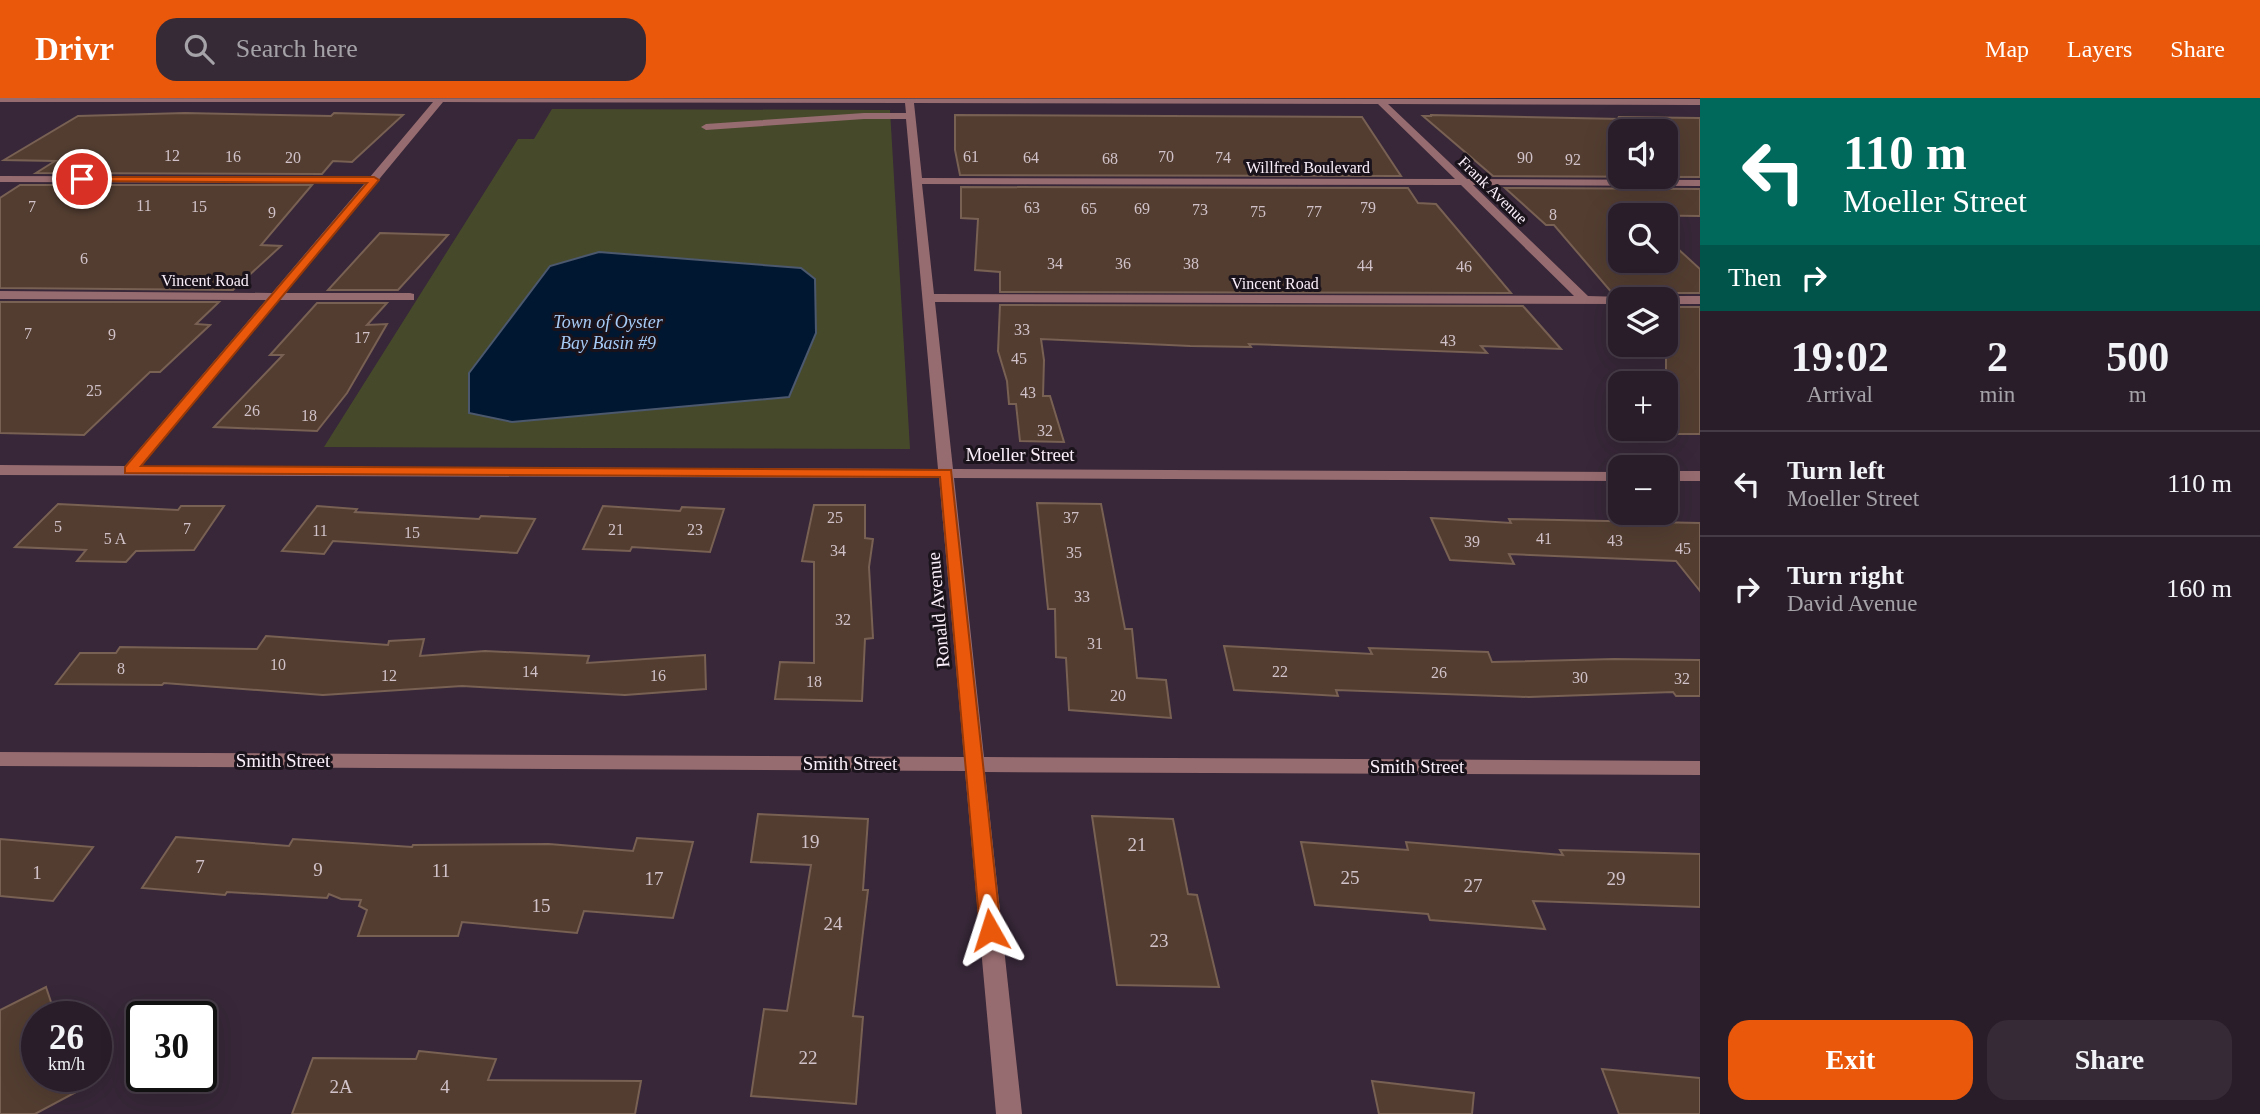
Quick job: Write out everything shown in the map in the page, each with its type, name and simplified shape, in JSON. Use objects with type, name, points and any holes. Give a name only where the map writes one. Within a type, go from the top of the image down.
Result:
[{"type":"street","points":[[0,99],[780,99],[910,109]]},
{"type":"street","points":[[706,127],[864,116],[975,99],[1700,102]]},
{"type":"street","points":[[130,470],[440,100]]},
{"type":"street","name":"Frank Avenue","points":[[1381,102],[1585,300]]},
{"type":"street","name":"Ronald Avenue","points":[[910,109],[1009,1114]]},
{"type":"street","points":[[0,179],[374,180]]},
{"type":"street","name":"Willfred Boulevard","points":[[917,181],[1700,183]]},
{"type":"street","name":"Vincent Road","points":[[0,295],[410,297]]},
{"type":"street","name":"Vincent Road","points":[[929,298],[1608,300]]},
{"type":"street","points":[[1678,300],[1700,300]]},
{"type":"street","name":"Moeller Street","points":[[0,470],[1608,476]]},
{"type":"street","points":[[1678,476],[1700,476]]},
{"type":"street","name":"Smith Street","points":[[0,759],[1700,768]]},
{"type":"green space","points":[[552,109],[890,110],[910,449],[324,447],[518,139],[534,139]]},
{"type":"water","name":"Town of Oyster Bay Basin #9","points":[[599,252],[801,268],[815,279],[816,333],[789,397],[512,422],[469,413],[469,373],[550,266]]},
{"type":"building","points":[[185,113],[403,115],[352,162],[333,161],[322,174],[36,173],[55,161],[4,160],[78,116]]},
{"type":"building","points":[[955,115],[1362,117],[1401,176],[960,175],[955,150]]},
{"type":"building","points":[[1423,116],[1622,119],[1608,119],[1608,177],[1493,176]]},
{"type":"building","points":[[1618,117],[1700,118],[1700,177],[1678,177],[1678,119]]},
{"type":"building","points":[[20,185],[312,185],[261,245],[281,246],[233,290],[0,288],[0,198]]},
{"type":"building","points":[[961,187],[1408,188],[1418,203],[1436,204],[1511,293],[1000,292],[1000,272],[975,270],[978,219],[961,218]]},
{"type":"building","points":[[1505,188],[1700,189],[1700,216],[1678,216],[1678,203],[1608,203],[1608,273],[1678,273],[1678,249],[1700,269],[1700,293],[1678,293],[1678,287],[1608,288],[1554,225],[1546,225]]},
{"type":"building","points":[[380,233],[448,235],[398,290],[328,290]]},
{"type":"building","points":[[0,302],[219,302],[196,324],[210,325],[160,372],[150,372],[84,435],[0,433]]},
{"type":"building","points":[[317,303],[387,303],[367,325],[387,324],[347,393],[317,431],[214,427],[283,355],[270,355]]},
{"type":"building","points":[[1000,305],[1523,306],[1561,349],[1481,346],[1487,353],[1249,344],[1251,347],[1190,346],[1041,339],[1044,360],[1043,396],[1050,396],[1064,442],[1020,441],[1016,404],[1009,404],[1007,381],[998,351]]},
{"type":"building","points":[[1678,307],[1700,307],[1700,434],[1678,434],[1678,371],[1666,371],[1666,357],[1678,357]]},
{"type":"building","points":[[1037,503],[1101,504],[1125,629],[1132,629],[1137,678],[1166,680],[1171,718],[1069,710],[1066,658],[1056,657],[1055,609],[1048,609]]},
{"type":"building","points":[[58,504],[178,510],[181,506],[224,506],[194,550],[136,551],[126,562],[77,561],[86,550],[15,547]]},
{"type":"building","points":[[814,505],[865,505],[865,538],[873,539],[869,567],[873,638],[865,639],[862,701],[775,699],[780,662],[814,663],[814,562],[802,561]]},
{"type":"building","points":[[317,506],[357,509],[355,512],[479,519],[481,516],[535,519],[517,553],[333,541],[324,554],[282,551]]},
{"type":"building","points":[[603,506],[680,511],[682,507],[724,509],[710,552],[632,547],[630,551],[583,549]]},
{"type":"building","points":[[1431,518],[1511,523],[1509,519],[1608,521],[1608,525],[1700,523],[1700,591],[1676,561],[1509,554],[1514,564],[1450,560]]},
{"type":"building","points":[[266,636],[388,645],[389,641],[424,639],[420,656],[485,651],[589,656],[587,663],[705,655],[706,689],[625,695],[462,686],[323,695],[164,683],[56,684],[80,653],[116,653],[120,647],[257,649]]},
{"type":"building","points":[[1224,646],[1372,654],[1369,648],[1488,652],[1492,662],[1700,660],[1700,696],[1676,696],[1673,692],[1529,697],[1336,690],[1338,696],[1234,690]]},
{"type":"building","points":[[758,814],[868,819],[863,890],[868,890],[853,1016],[863,1017],[856,1104],[751,1096],[764,1009],[787,1011],[811,865],[751,862]]},
{"type":"building","points":[[1092,816],[1173,819],[1188,894],[1197,895],[1219,987],[1117,985]]},
{"type":"building","points":[[176,837],[289,846],[293,839],[412,847],[549,844],[633,851],[637,838],[693,842],[673,918],[584,911],[577,933],[462,922],[458,936],[358,936],[367,910],[359,906],[361,900],[341,899],[329,894],[327,898],[227,892],[225,895],[142,888]]},
{"type":"building","points":[[0,839],[93,847],[53,901],[0,896]]},
{"type":"building","points":[[1301,842],[1408,850],[1406,842],[1563,855],[1560,850],[1700,854],[1700,907],[1533,901],[1545,929],[1430,920],[1428,914],[1315,905]]},
{"type":"building","points":[[46,987],[51,1001],[21,1001],[21,1092],[76,1092],[35,1114],[0,1114],[0,1010]]},
{"type":"building","points":[[419,1051],[496,1059],[488,1080],[641,1081],[635,1114],[292,1114],[313,1058],[416,1059]]},
{"type":"building","points":[[1602,1069],[1700,1078],[1700,1114],[1619,1114]]},
{"type":"building","points":[[1372,1081],[1474,1093],[1472,1114],[1379,1114]]},
{"type":"route","points":[[82,179],[374,180],[130,470],[946,473],[990,930]]}]
